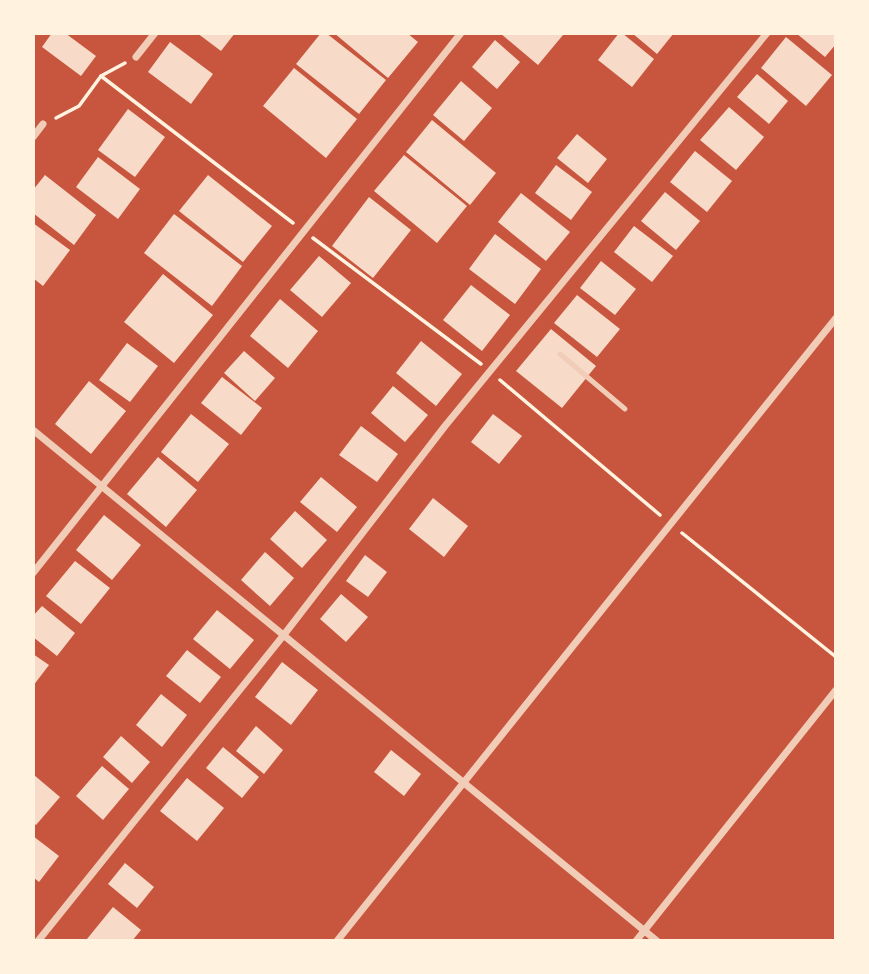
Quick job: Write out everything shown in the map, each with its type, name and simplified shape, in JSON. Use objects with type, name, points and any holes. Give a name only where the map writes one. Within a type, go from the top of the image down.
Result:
[{"type":"street","points":[[136,57],[155,33]]},
{"type":"street","points":[[33,573],[461,33]]},
{"type":"street","points":[[38,941],[282,636],[445,426],[767,33]]},
{"type":"street","points":[[33,137],[43,124]]},
{"type":"street","points":[[337,941],[836,318]]},
{"type":"street","points":[[33,430],[657,941]]},
{"type":"street","points":[[636,941],[836,690]]},
{"type":"lane","points":[[560,354],[625,409]]},
{"type":"path","points":[[43,124],[79,106],[101,76],[136,57]]},
{"type":"path","points":[[101,76],[490,371],[671,525],[836,657]]},
{"type":"building","points":[[52,33],[65,33],[96,56],[81,76],[42,47]]},
{"type":"building","points":[[197,33],[235,33],[221,51]]},
{"type":"building","points":[[321,33],[326,33],[386,80],[359,114],[296,64]]},
{"type":"building","points":[[334,33],[407,33],[418,42],[388,78]]},
{"type":"building","points":[[500,33],[561,33],[563,35],[538,65]]},
{"type":"building","points":[[619,33],[654,59],[632,87],[598,60]]},
{"type":"building","points":[[632,33],[674,33],[657,54]]},
{"type":"building","points":[[796,33],[836,33],[836,44],[825,57]]},
{"type":"building","points":[[786,37],[832,75],[806,106],[761,68]]},
{"type":"building","points":[[495,40],[520,62],[497,89],[472,67]]},
{"type":"building","points":[[170,42],[213,74],[191,104],[148,72]]},
{"type":"building","points":[[294,68],[357,119],[326,158],[263,106]]},
{"type":"building","points":[[757,74],[788,101],[769,124],[737,97]]},
{"type":"building","points":[[461,81],[492,108],[464,141],[433,115]]},
{"type":"building","points":[[729,107],[764,137],[736,170],[700,140]]},
{"type":"building","points":[[128,109],[165,137],[135,177],[98,150]]},
{"type":"building","points":[[432,120],[496,173],[470,205],[406,152]]},
{"type":"building","points":[[577,134],[607,159],[588,183],[557,158]]},
{"type":"building","points":[[695,151],[732,181],[707,212],[670,182]]},
{"type":"building","points":[[404,155],[467,206],[437,243],[374,191]]},
{"type":"building","points":[[98,157],[140,189],[118,219],[76,187]]},
{"type":"building","points":[[556,165],[592,192],[571,220],[535,193]]},
{"type":"building","points":[[45,175],[96,215],[74,245],[33,213],[33,190]]},
{"type":"building","points":[[208,175],[272,226],[243,262],[179,211]]},
{"type":"building","points":[[665,192],[700,221],[676,250],[641,221]]},
{"type":"building","points":[[521,193],[570,232],[546,261],[498,222]]},
{"type":"building","points":[[369,197],[411,230],[373,278],[332,246]]},
{"type":"building","points":[[174,214],[242,266],[212,306],[144,253]]},
{"type":"building","points":[[33,223],[70,250],[43,286],[33,278]]},
{"type":"building","points":[[634,226],[673,256],[652,282],[614,252]]},
{"type":"building","points":[[495,234],[541,269],[515,304],[469,269]]},
{"type":"building","points":[[319,256],[351,283],[322,317],[290,290]]},
{"type":"building","points":[[601,261],[636,289],[615,315],[580,288]]},
{"type":"building","points":[[163,274],[213,315],[174,363],[124,322]]},
{"type":"building","points":[[471,285],[510,315],[482,351],[443,320]]},
{"type":"building","points":[[577,295],[620,329],[597,357],[554,323]]},
{"type":"building","points":[[280,299],[318,331],[288,368],[250,336]]},
{"type":"building","points":[[551,329],[596,366],[562,408],[516,371]]},
{"type":"building","points":[[421,341],[462,374],[436,406],[396,373]]},
{"type":"building","points":[[127,343],[158,366],[130,402],[99,380]]},
{"type":"building","points":[[244,351],[275,378],[255,401],[224,373]]},
{"type":"building","points":[[222,377],[262,408],[241,435],[201,403]]},
{"type":"building","points":[[89,381],[126,411],[91,454],[55,424]]},
{"type":"building","points":[[393,386],[428,415],[405,442],[371,413]]},
{"type":"building","points":[[191,414],[229,444],[198,482],[161,452]]},
{"type":"building","points":[[493,414],[522,436],[499,464],[471,442]]},
{"type":"building","points":[[361,426],[398,454],[377,482],[339,455]]},
{"type":"building","points":[[158,457],[197,490],[166,527],[127,494]]},
{"type":"building","points":[[321,477],[357,507],[337,532],[300,502]]},
{"type":"building","points":[[433,498],[468,526],[444,557],[409,529]]},
{"type":"building","points":[[295,511],[327,540],[302,568],[270,539]]},
{"type":"building","points":[[104,515],[141,545],[112,580],[76,550]]},
{"type":"building","points":[[265,552],[294,578],[270,606],[241,580]]},
{"type":"building","points":[[365,555],[387,572],[368,597],[346,581]]},
{"type":"building","points":[[75,561],[110,588],[81,624],[46,596]]},
{"type":"building","points":[[341,594],[368,617],[346,642],[320,619]]},
{"type":"building","points":[[42,606],[75,633],[57,656],[33,637],[33,616]]},
{"type":"building","points":[[217,610],[254,640],[230,669],[193,639]]},
{"type":"building","points":[[187,650],[221,677],[200,703],[166,676]]},
{"type":"building","points":[[33,654],[49,665],[33,686]]},
{"type":"building","points":[[282,662],[318,690],[291,725],[255,697]]},
{"type":"building","points":[[161,694],[187,715],[162,747],[136,725]]},
{"type":"building","points":[[256,726],[283,750],[264,774],[236,751]]},
{"type":"building","points":[[121,736],[150,762],[132,783],[103,757]]},
{"type":"building","points":[[223,747],[259,777],[242,798],[206,768]]},
{"type":"building","points":[[391,750],[421,774],[404,796],[374,772]]},
{"type":"building","points":[[102,766],[129,789],[103,820],[76,796]]},
{"type":"building","points":[[34,775],[60,797],[36,825],[33,823]]},
{"type":"building","points":[[187,778],[224,808],[197,841],[160,811]]},
{"type":"building","points":[[33,836],[59,856],[39,882],[33,877]]},
{"type":"building","points":[[125,863],[154,887],[137,908],[108,884]]},
{"type":"building","points":[[113,907],[141,930],[132,941],[87,939]]}]
